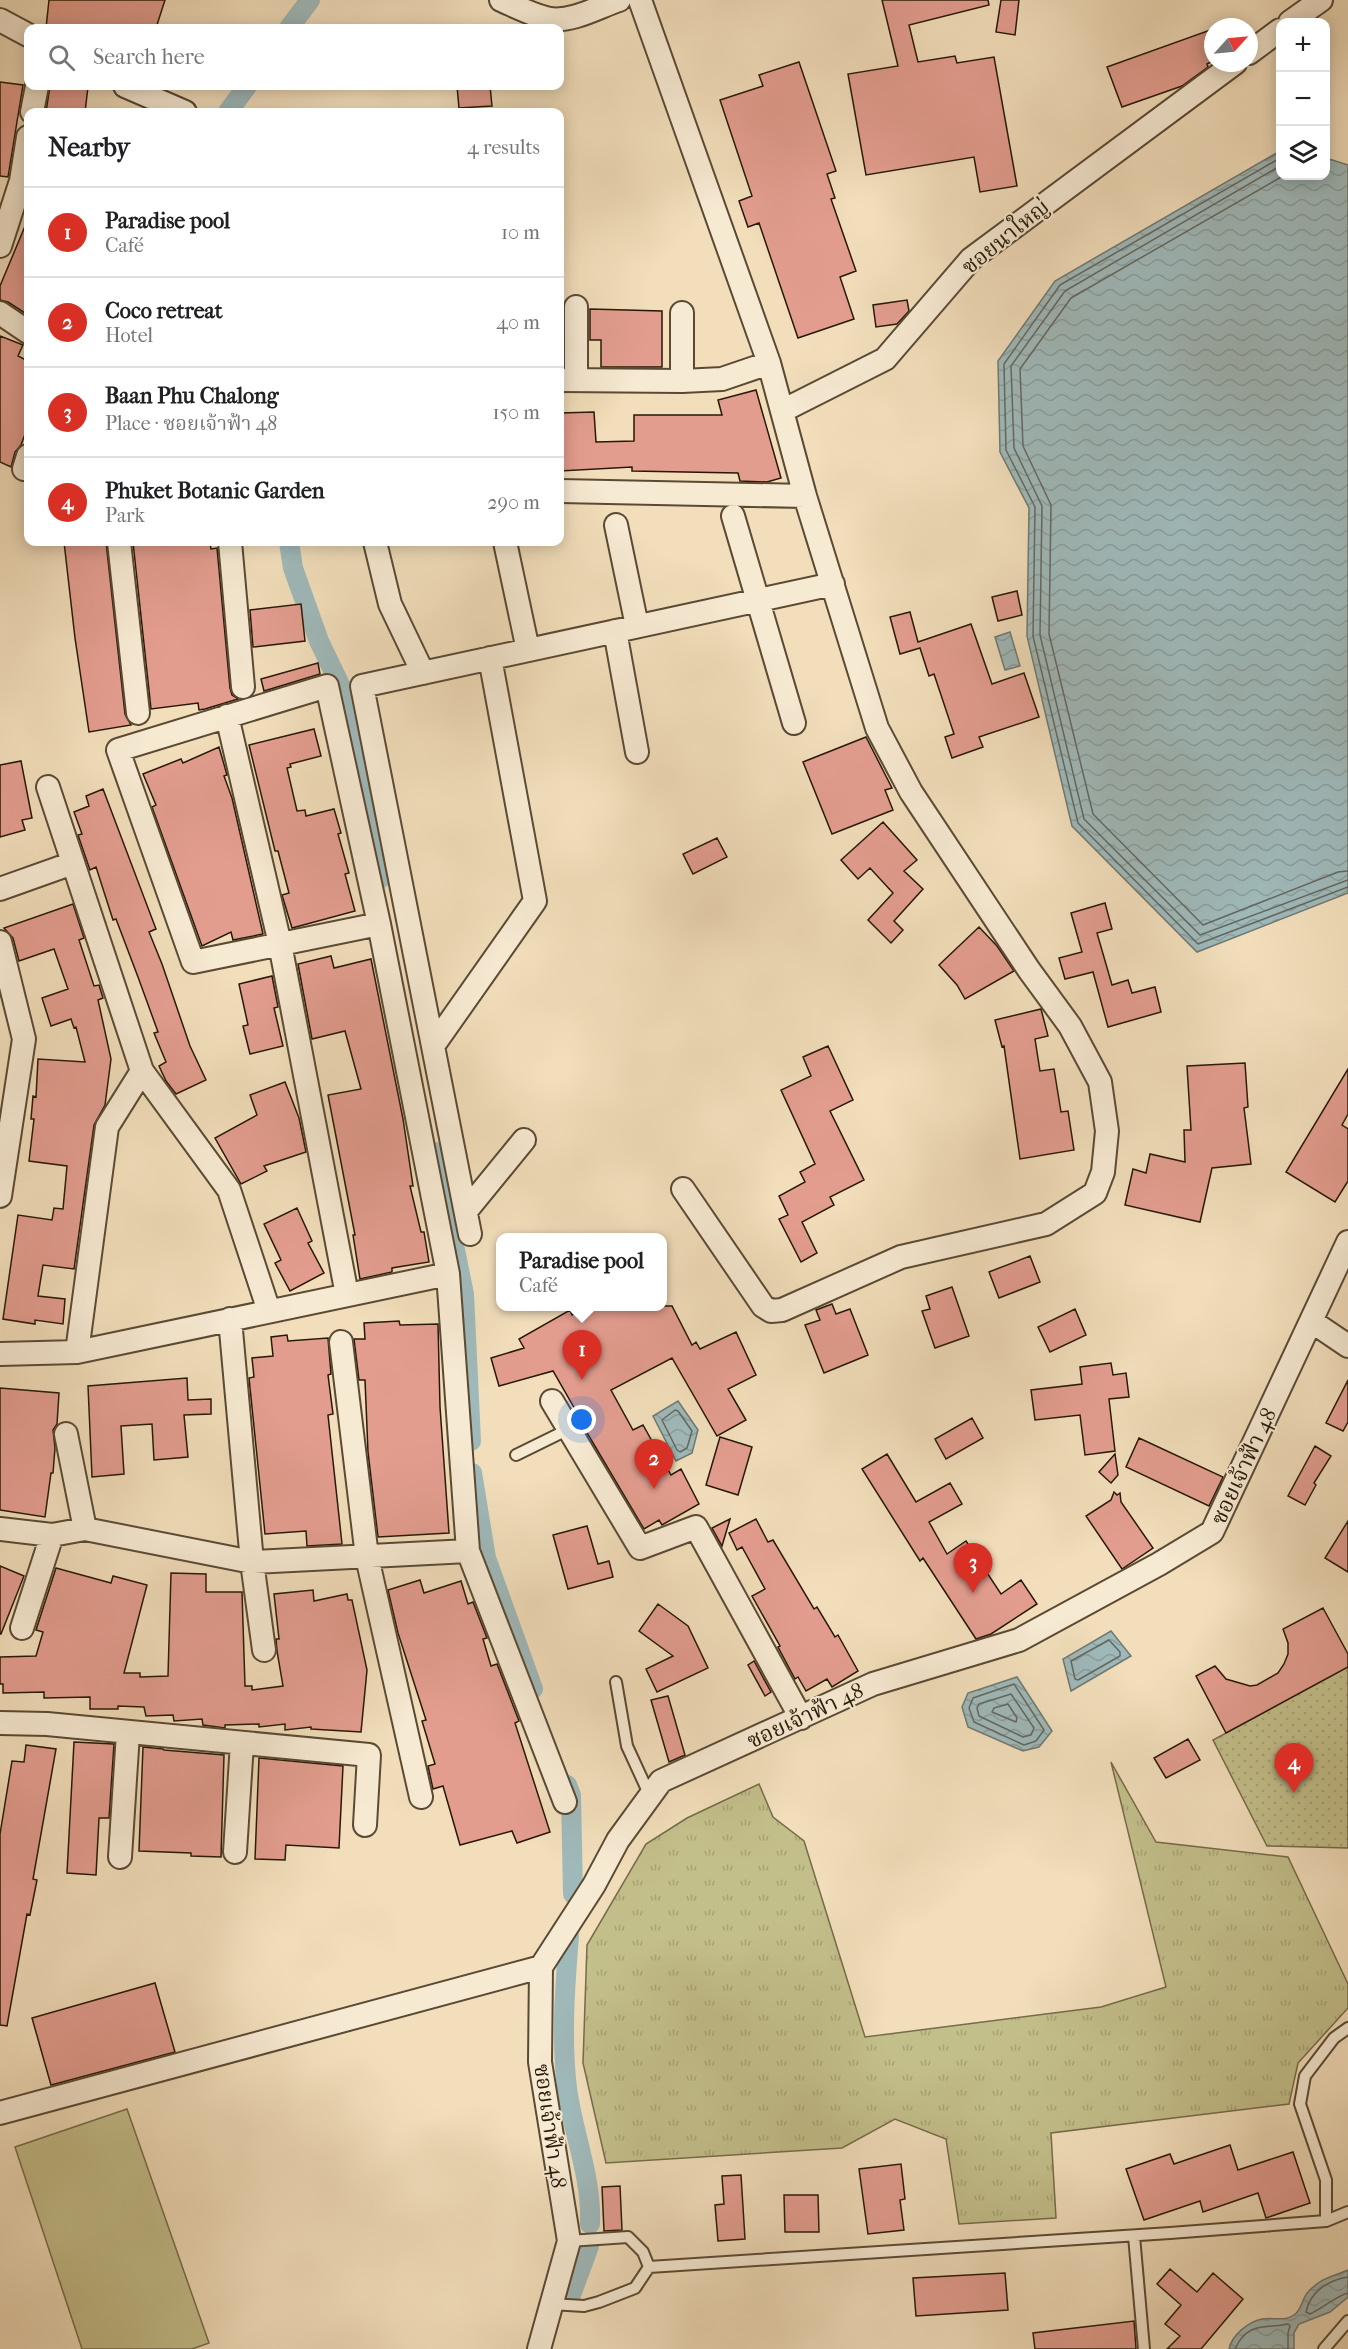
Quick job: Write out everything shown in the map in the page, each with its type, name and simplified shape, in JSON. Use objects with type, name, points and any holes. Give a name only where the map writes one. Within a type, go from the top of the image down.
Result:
[{"type":"street","points":[[501,0],[550,19],[559,19],[569,18],[619,0]]},
{"type":"street","points":[[640,0],[769,363],[805,496],[877,728],[911,792],[1029,970],[1070,1026],[1100,1082],[1107,1131],[1103,1172],[1095,1193],[1046,1224],[901,1257],[782,1310],[771,1311],[763,1306],[683,1189]]},
{"type":"street","points":[[1296,18],[1321,0]]},
{"type":"street","points":[[0,20],[24,33]]},
{"type":"street","points":[[1258,47],[1276,34]]},
{"type":"street","name":"ซอยนาใหญ่","points":[[782,411],[885,359],[970,259],[1223,72]]},
{"type":"street","points":[[33,108],[36,90]]},
{"type":"street","points":[[130,96],[171,108]]},
{"type":"street","points":[[0,246],[21,181],[24,162]]},
{"type":"street","points":[[576,307],[568,380],[722,379],[769,363]]},
{"type":"street","points":[[0,313],[24,329]]},
{"type":"street","points":[[682,313],[682,381]]},
{"type":"street","points":[[564,491],[805,496]]},
{"type":"street","points":[[733,516],[794,723]]},
{"type":"street","points":[[616,525],[637,626]]},
{"type":"street","points":[[119,546],[138,713]]},
{"type":"street","points":[[230,546],[243,687]]},
{"type":"street","points":[[376,546],[390,604],[423,673]]},
{"type":"street","points":[[506,546],[528,650]]},
{"type":"street","points":[[470,1234],[362,686],[833,584]]},
{"type":"street","points":[[615,631],[637,752]]},
{"type":"street","points":[[433,1046],[535,901],[490,658]]},
{"type":"street","points":[[379,924],[193,962],[118,750],[327,686],[379,924],[448,1274],[468,1551],[565,1802]]},
{"type":"street","points":[[227,716],[280,944],[347,1295]]},
{"type":"street","points":[[48,787],[142,1071],[229,1190],[269,1311]]},
{"type":"street","points":[[0,889],[73,863]]},
{"type":"street","points":[[0,942],[24,1039],[0,1196]]},
{"type":"street","points":[[77,1353],[107,1127],[142,1071]]},
{"type":"street","points":[[466,1211],[524,1140]]},
{"type":"street","name":"ซอยเจ้าฟ้า 48","points":[[539,2349],[569,2241],[540,2062],[541,1967],[594,1885],[618,1840],[650,1796],[661,1781],[873,1684],[1018,1640],[1212,1533],[1348,1242]]},
{"type":"street","points":[[0,1354],[77,1353],[448,1274]]},
{"type":"street","points":[[230,1319],[252,1562],[264,1650]]},
{"type":"street","points":[[1311,1321],[1348,1346]]},
{"type":"street","points":[[341,1342],[366,1557],[421,1797]]},
{"type":"street","points":[[552,1401],[640,1548],[696,1527],[801,1718]]},
{"type":"street","points":[[66,1434],[85,1529]]},
{"type":"street","points":[[0,1529],[52,1535],[85,1529],[252,1562],[468,1551]]},
{"type":"street","points":[[22,1628],[52,1535]]},
{"type":"street","points":[[1,1729],[48,1724],[369,1755],[365,1825]]},
{"type":"street","points":[[120,1857],[128,1733]]},
{"type":"street","points":[[235,1852],[242,1743]]},
{"type":"street","points":[[0,2113],[541,1967]]},
{"type":"lane","points":[[516,1455],[569,1429]]},
{"type":"lane","points":[[616,1682],[627,1746],[650,1796]]},
{"type":"lane","points":[[1326,2221],[1326,2180],[1300,2104],[1305,2076],[1334,2038],[1348,2028]]},
{"type":"lane","points":[[649,2267],[1134,2236],[1326,2221],[1348,2212]]},
{"type":"lane","points":[[1134,2236],[1144,2349]]},
{"type":"lane","points":[[569,2241],[628,2237],[643,2252],[649,2267]]},
{"type":"lane","points":[[550,2304],[584,2306],[599,2302],[634,2288],[649,2267]]},
{"type":"lane","points":[[1324,2349],[1348,2321]]},
{"type":"green space","points":[[1348,1667],[1348,1848],[1267,1846],[1213,1740]]},
{"type":"green space","points":[[1111,1762],[1156,1842],[1288,1857],[1348,1984],[1348,2008],[1298,2063],[1289,2104],[1051,2133],[1056,2218],[959,2224],[946,2139],[895,2119],[842,2148],[606,2163],[583,2063],[587,1945],[646,1844],[687,1818],[759,1784],[773,1817],[804,1841],[865,2037],[1101,2007],[1166,1987]]},
{"type":"green space","points":[[127,2109],[209,2343],[192,2349],[82,2349],[15,2147]]},
{"type":"water","points":[[1276,153],[1276,180],[1330,180],[1330,159],[1348,165],[1348,893],[1197,952],[1072,826],[1027,636],[1029,508],[1000,452],[998,361],[1055,281]]},
{"type":"water","points":[[1010,632],[1020,666],[1005,670],[995,637]]},
{"type":"water","points":[[678,1401],[698,1430],[692,1453],[676,1461],[653,1416]]},
{"type":"water","points":[[1111,1631],[1131,1656],[1071,1691],[1063,1659]]},
{"type":"water","points":[[1017,1677],[1052,1731],[1039,1747],[1023,1751],[968,1727],[962,1707],[968,1693]]},
{"type":"water","points":[[1348,2270],[1348,2297],[1330,2312],[1299,2324],[1294,2333],[1294,2349],[1229,2349],[1233,2339],[1246,2326],[1262,2319],[1282,2319],[1294,2315],[1313,2287],[1327,2278]]},
{"type":"building","points":[[49,0],[165,0],[157,24],[46,24]]},
{"type":"building","points":[[882,0],[988,0],[989,5],[909,25],[918,62],[955,56],[957,63],[994,57],[1017,186],[980,192],[974,157],[866,175],[848,74],[898,66]]},
{"type":"building","points":[[1001,0],[1019,0],[1015,35],[996,32]]},
{"type":"building","points":[[1204,32],[1204,70],[1182,86],[1122,107],[1107,67]]},
{"type":"building","points":[[799,62],[836,171],[827,174],[835,198],[831,199],[856,271],[840,277],[854,319],[798,338],[759,223],[748,227],[739,201],[752,196],[720,100],[763,86],[759,75]]},
{"type":"building","points":[[0,82],[23,85],[8,177],[0,176]]},
{"type":"building","points":[[49,90],[88,90],[85,108],[47,108]]},
{"type":"building","points":[[457,90],[490,90],[492,106],[459,108]]},
{"type":"building","points":[[24,229],[24,312],[8,302],[0,300],[0,286]]},
{"type":"building","points":[[907,300],[909,311],[897,324],[876,327],[873,305]]},
{"type":"building","points":[[590,309],[662,311],[662,367],[601,367],[601,340],[590,340]]},
{"type":"building","points":[[0,336],[23,345],[18,356],[24,359],[24,437],[15,452],[11,467],[0,462]]},
{"type":"building","points":[[756,390],[781,478],[767,482],[740,481],[738,473],[632,471],[632,467],[564,471],[564,413],[594,412],[596,442],[634,441],[634,415],[722,415],[718,400]]},
{"type":"building","points":[[64,546],[106,546],[125,714],[131,725],[89,732]]},
{"type":"building","points":[[133,546],[211,546],[211,549],[217,548],[230,688],[232,695],[238,699],[199,710],[198,703],[151,709]]},
{"type":"building","points":[[1017,591],[1022,615],[998,621],[992,597]]},
{"type":"building","points":[[301,604],[305,641],[253,647],[250,610]]},
{"type":"building","points":[[910,612],[918,642],[971,624],[992,684],[1024,673],[1039,717],[979,737],[983,747],[952,758],[945,737],[954,734],[934,674],[929,676],[920,648],[900,654],[890,617]]},
{"type":"building","points":[[318,663],[320,674],[264,691],[261,679]]},
{"type":"building","points":[[314,729],[321,756],[290,764],[291,767],[287,768],[297,811],[305,810],[306,816],[334,809],[341,833],[338,834],[349,873],[345,874],[355,911],[292,928],[282,895],[289,893],[278,851],[275,851],[249,745]]},
{"type":"building","points":[[866,737],[892,788],[885,790],[893,810],[832,834],[803,762]]},
{"type":"building","points":[[219,747],[263,934],[233,940],[231,932],[202,946],[152,807],[156,805],[143,774],[181,759],[183,763]]},
{"type":"building","points":[[21,761],[32,818],[22,820],[25,830],[0,837],[0,765]]},
{"type":"building","points":[[103,789],[156,929],[149,932],[190,1046],[206,1080],[176,1094],[166,1081],[159,1066],[166,1062],[154,1033],[158,1032],[116,919],[113,920],[96,867],[90,870],[78,835],[82,834],[74,812],[89,806],[86,796]]},
{"type":"building","points":[[883,822],[917,860],[904,871],[923,889],[894,921],[903,930],[891,943],[868,920],[893,893],[870,868],[858,879],[841,860]]},
{"type":"building","points":[[717,838],[727,857],[693,874],[683,854]]},
{"type":"building","points":[[1105,903],[1112,929],[1097,933],[1112,985],[1128,980],[1132,993],[1155,987],[1161,1012],[1108,1027],[1093,972],[1065,979],[1059,958],[1082,952],[1071,913]]},
{"type":"building","points":[[73,904],[84,938],[79,940],[94,986],[99,985],[103,998],[98,1000],[111,1059],[105,1105],[94,1125],[74,1269],[43,1265],[38,1296],[65,1299],[63,1324],[35,1320],[35,1324],[3,1319],[18,1215],[52,1220],[54,1208],[63,1209],[67,1166],[29,1161],[38,1059],[85,1062],[76,1027],[74,1028],[71,1019],[51,1026],[42,998],[68,989],[54,949],[19,961],[13,938],[4,928]]},
{"type":"building","points":[[979,927],[997,946],[1014,971],[965,999],[957,985],[939,965]]},
{"type":"building","points":[[331,956],[334,968],[371,959],[403,1119],[413,1186],[410,1186],[421,1232],[424,1232],[429,1262],[392,1268],[392,1272],[360,1279],[353,1235],[355,1235],[328,1095],[361,1089],[345,1031],[312,1039],[298,964]]},
{"type":"building","points":[[272,976],[278,1007],[274,1008],[283,1046],[250,1054],[243,1026],[248,1025],[239,984]]},
{"type":"building","points":[[1041,1009],[1048,1036],[1035,1039],[1040,1071],[1054,1069],[1061,1112],[1068,1111],[1074,1150],[1020,1159],[1004,1046],[1002,1047],[995,1020]]},
{"type":"building","points":[[828,1046],[853,1100],[830,1111],[864,1180],[830,1197],[834,1205],[802,1222],[817,1253],[801,1262],[779,1219],[788,1215],[779,1196],[805,1182],[800,1172],[815,1164],[781,1090],[811,1076],[803,1057]]},
{"type":"building","points":[[1245,1063],[1248,1107],[1244,1108],[1251,1164],[1212,1168],[1200,1222],[1125,1205],[1133,1169],[1146,1173],[1150,1154],[1185,1162],[1184,1130],[1191,1130],[1187,1066]]},
{"type":"building","points":[[1348,1069],[1348,1114],[1342,1125],[1348,1129],[1348,1181],[1335,1202],[1286,1172]]},
{"type":"building","points":[[285,1082],[299,1118],[306,1152],[264,1166],[267,1171],[241,1184],[215,1138],[257,1115],[250,1095]]},
{"type":"building","points":[[297,1208],[312,1241],[308,1243],[324,1273],[290,1291],[275,1263],[281,1260],[264,1224]]},
{"type":"building","points":[[1030,1256],[1040,1282],[999,1298],[989,1272]]},
{"type":"building","points":[[952,1287],[969,1336],[935,1348],[922,1311],[930,1309],[926,1296]]},
{"type":"building","points":[[832,1304],[836,1314],[850,1309],[868,1355],[824,1373],[805,1325],[820,1320],[816,1310]]},
{"type":"building","points":[[667,1306],[672,1306],[692,1345],[696,1342],[700,1349],[736,1332],[756,1375],[728,1389],[746,1420],[717,1436],[672,1358],[611,1390],[633,1430],[643,1425],[671,1475],[681,1469],[699,1504],[662,1525],[659,1520],[644,1529],[553,1371],[499,1386],[491,1358],[524,1348],[519,1339],[568,1311],[572,1315],[579,1311],[667,1311]]},
{"type":"building","points":[[1075,1309],[1086,1335],[1050,1352],[1038,1327]]},
{"type":"building","points":[[399,1321],[400,1325],[438,1324],[440,1407],[449,1533],[378,1537],[368,1452],[365,1380],[359,1380],[354,1339],[365,1339],[364,1323]]},
{"type":"building","points":[[287,1335],[288,1341],[328,1338],[331,1374],[328,1375],[333,1414],[328,1415],[342,1544],[307,1546],[306,1531],[265,1534],[249,1378],[254,1377],[252,1358],[273,1356],[271,1337]]},
{"type":"building","points":[[1111,1363],[1113,1375],[1126,1373],[1129,1397],[1109,1399],[1115,1451],[1085,1455],[1080,1415],[1035,1420],[1031,1390],[1082,1384],[1080,1367]]},
{"type":"building","points":[[187,1378],[188,1400],[211,1399],[211,1414],[184,1415],[188,1457],[154,1460],[152,1424],[121,1426],[124,1474],[92,1477],[88,1386]]},
{"type":"building","points":[[1348,1380],[1348,1422],[1343,1431],[1326,1423]]},
{"type":"building","points":[[0,1388],[59,1393],[57,1424],[53,1430],[55,1448],[53,1473],[51,1473],[45,1517],[0,1510]]},
{"type":"building","points":[[972,1418],[983,1438],[946,1459],[935,1439]]},
{"type":"building","points":[[720,1437],[752,1447],[738,1495],[706,1485]]},
{"type":"building","points":[[1139,1438],[1223,1477],[1209,1506],[1126,1467]]},
{"type":"building","points":[[1315,1446],[1331,1456],[1314,1483],[1316,1485],[1305,1505],[1288,1496]]},
{"type":"building","points":[[887,1454],[916,1502],[950,1483],[962,1504],[929,1522],[947,1554],[966,1541],[1001,1594],[1021,1580],[1037,1604],[991,1634],[976,1639],[923,1558],[920,1561],[862,1469]]},
{"type":"building","points":[[1115,1454],[1118,1475],[1111,1483],[1099,1472]]},
{"type":"building","points":[[1114,1492],[1117,1495],[1120,1493],[1121,1502],[1153,1548],[1122,1569],[1086,1516],[1111,1500]]},
{"type":"building","points":[[730,1519],[722,1546],[712,1528]]},
{"type":"building","points":[[756,1519],[768,1542],[773,1540],[814,1609],[817,1607],[835,1637],[838,1635],[858,1671],[832,1687],[827,1679],[806,1691],[798,1677],[795,1679],[778,1647],[780,1646],[752,1596],[765,1589],[742,1547],[737,1550],[729,1533]]},
{"type":"building","points":[[1348,1521],[1348,1572],[1325,1558]]},
{"type":"building","points":[[587,1526],[598,1564],[609,1561],[613,1577],[568,1589],[553,1535]]},
{"type":"building","points":[[0,1566],[24,1576],[1,1634],[0,1634]]},
{"type":"building","points":[[56,1568],[111,1583],[113,1576],[147,1585],[124,1673],[140,1673],[140,1677],[168,1676],[171,1573],[206,1574],[206,1592],[242,1592],[245,1686],[252,1686],[252,1690],[283,1686],[277,1651],[276,1639],[279,1639],[274,1594],[313,1590],[314,1601],[347,1594],[348,1600],[352,1600],[367,1670],[361,1732],[311,1729],[311,1727],[285,1730],[285,1724],[259,1727],[259,1724],[225,1725],[225,1728],[203,1725],[202,1719],[174,1721],[173,1715],[146,1716],[144,1707],[118,1706],[118,1709],[90,1709],[90,1697],[44,1698],[44,1692],[3,1693],[3,1684],[0,1684],[0,1657],[36,1656],[43,1632],[36,1630]]},
{"type":"building","points":[[420,1580],[424,1593],[461,1581],[468,1604],[473,1602],[487,1638],[483,1639],[491,1666],[497,1664],[519,1721],[515,1723],[550,1832],[517,1843],[512,1831],[460,1845],[443,1786],[433,1789],[428,1766],[435,1764],[422,1721],[426,1720],[398,1633],[388,1590]]},
{"type":"building","points":[[658,1604],[688,1626],[708,1668],[657,1692],[646,1669],[673,1656],[639,1631]]},
{"type":"building","points":[[1323,1608],[1348,1654],[1348,1667],[1226,1733],[1196,1676],[1215,1666],[1226,1679],[1250,1686],[1257,1685],[1278,1673],[1284,1664],[1288,1654],[1288,1643],[1283,1629]]},
{"type":"building","points":[[754,1661],[771,1692],[765,1696],[748,1665]]},
{"type":"building","points":[[668,1696],[685,1755],[669,1762],[651,1700]]},
{"type":"building","points":[[1188,1739],[1200,1760],[1166,1778],[1154,1758]]},
{"type":"building","points":[[74,1742],[114,1744],[109,1818],[99,1818],[96,1875],[67,1873]]},
{"type":"building","points":[[26,1745],[56,1749],[33,1879],[37,1880],[30,1915],[27,1914],[7,2026],[0,2025],[0,1834],[12,1761],[24,1762]]},
{"type":"building","points":[[143,1747],[224,1755],[221,1857],[191,1856],[191,1853],[139,1851]]},
{"type":"building","points":[[259,1758],[343,1766],[339,1848],[286,1845],[285,1860],[255,1859]]},
{"type":"building","points":[[155,1983],[175,2052],[51,2085],[32,2018]]},
{"type":"building","points":[[1230,2145],[1238,2170],[1293,2152],[1310,2203],[1266,2218],[1258,2193],[1203,2212],[1200,2201],[1144,2220],[1126,2169],[1170,2154],[1174,2164]]},
{"type":"building","points":[[901,2164],[905,2199],[900,2200],[904,2230],[868,2234],[859,2169]]},
{"type":"building","points":[[741,2175],[745,2239],[718,2241],[715,2205],[724,2204],[722,2176]]},
{"type":"building","points":[[620,2186],[622,2230],[604,2231],[602,2187]]},
{"type":"building","points":[[784,2195],[818,2195],[819,2232],[785,2232]]},
{"type":"building","points":[[1170,2269],[1197,2292],[1213,2273],[1243,2299],[1201,2349],[1167,2349],[1180,2336],[1165,2324],[1181,2305],[1157,2284]]},
{"type":"building","points":[[1005,2273],[1008,2310],[916,2316],[913,2278]]},
{"type":"building","points":[[1134,2321],[1136,2349],[1035,2349],[1033,2333]]},
{"type":"waterway","points":[[292,24],[310,0]]},
{"type":"waterway","points":[[231,108],[244,90]]},
{"type":"waterway","points":[[290,546],[293,568],[319,641],[341,687],[380,879]]},
{"type":"waterway","points":[[435,1152],[464,1294],[471,1441]]},
{"type":"waterway","points":[[472,1473],[486,1558],[533,1689]]},
{"type":"waterway","points":[[567,1785],[571,1795],[573,1894]]},
{"type":"waterway","points":[[569,1936],[564,2012],[565,2069],[570,2105],[588,2189],[590,2224]]},
{"type":"waterway","points":[[571,2295],[589,2246]]},
{"type":"place","name":"Paradise pool","points":[[582,1380]]},
{"type":"place","name":"Coco retreat","points":[[654,1489]]},
{"type":"place","name":"Baan Phu Chalong","points":[[973,1593]]},
{"type":"place","name":"Phuket Botanic Garden","points":[[1294,1793]]}]
